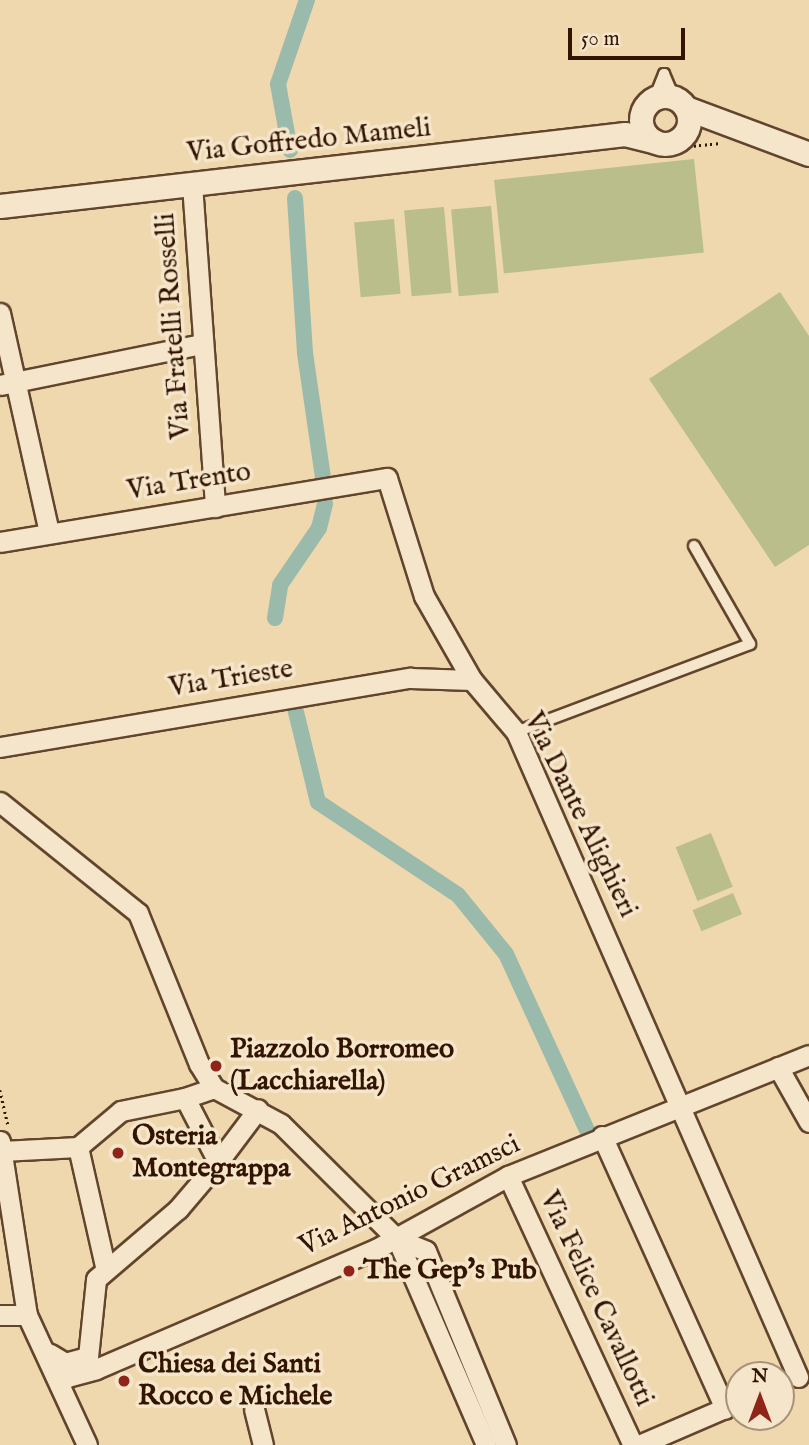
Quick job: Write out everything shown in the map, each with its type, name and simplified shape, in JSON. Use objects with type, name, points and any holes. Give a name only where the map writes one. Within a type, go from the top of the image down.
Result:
[{"type":"street","points":[[664,105],[707,121],[767,134],[809,154]]},
{"type":"street","points":[[625,134],[664,105]]},
{"type":"street","points":[[664,105],[689,123],[682,137]]},
{"type":"street","points":[[654,141],[643,130],[664,105]]},
{"type":"street","name":"Via Goffredo Mameli","points":[[0,205],[625,134],[654,141],[682,137],[707,121]]},
{"type":"street","name":"Via Fratelli Rosselli","points":[[192,184],[215,507]]},
{"type":"street","points":[[0,199],[36,201]]},
{"type":"street","points":[[0,313],[8,384],[49,533]]},
{"type":"street","points":[[8,384],[202,344]]},
{"type":"street","name":"Via Trento","points":[[0,542],[387,478]]},
{"type":"street","name":"Via Dante Alighieri","points":[[387,478],[424,596],[472,680],[516,732],[683,1105],[796,1378]]},
{"type":"street","name":"Via Trieste","points":[[0,747],[410,678],[472,680]]},
{"type":"street","points":[[5,810],[138,913],[199,1065],[215,1088],[258,1109],[317,1154],[397,1239],[486,1445]]},
{"type":"street","name":"Via Antonio Gramsci","points":[[46,1352],[67,1377],[96,1369],[397,1239],[508,1176],[809,1055]]},
{"type":"street","points":[[778,1067],[809,1122]]},
{"type":"street","points":[[87,1445],[27,1315],[1,1146],[78,1147],[121,1111],[185,1098],[215,1088]]},
{"type":"street","points":[[185,1098],[218,1162]]},
{"type":"street","points":[[46,1352],[65,1363],[88,1357],[96,1279],[178,1209],[258,1109]]},
{"type":"street","points":[[602,1136],[725,1391]]},
{"type":"street","points":[[78,1147],[106,1270]]},
{"type":"street","name":"Via Felice Cavallotti","points":[[508,1176],[633,1445]]},
{"type":"street","points":[[397,1239],[426,1251],[506,1445]]},
{"type":"street","points":[[0,1315],[27,1315]]},
{"type":"street","points":[[639,1445],[725,1408]]},
{"type":"street","points":[[254,1409],[263,1445]]},
{"type":"lane","points":[[516,732],[751,644],[694,546]]},
{"type":"green space","points":[[694,159],[704,252],[504,273],[494,180]]},
{"type":"green space","points":[[491,206],[499,293],[459,296],[451,209]]},
{"type":"green space","points":[[444,207],[451,293],[412,296],[404,210]]},
{"type":"green space","points":[[394,219],[401,294],[361,297],[354,222]]},
{"type":"green space","points":[[780,292],[809,336],[809,545],[775,567],[649,379]]},
{"type":"green space","points":[[711,833],[733,887],[697,901],[676,847]]},
{"type":"green space","points":[[733,893],[742,914],[701,931],[692,910]]},
{"type":"waterway","points":[[290,150],[278,84],[307,0]]},
{"type":"waterway","points":[[295,198],[305,353],[323,478]]},
{"type":"waterway","points":[[275,618],[280,585],[319,528],[325,504]]},
{"type":"waterway","points":[[295,708],[318,802],[458,895],[506,954],[587,1130]]},
{"type":"place","name":"Piazzolo Borromeo (Lacchiarella)","points":[[216,1066]]},
{"type":"place","name":"Osteria Montegrappa","points":[[118,1153]]},
{"type":"place","name":"The Gep's Pub","points":[[349,1271]]},
{"type":"place","name":"Chiesa dei Santi Rocco e Michele","points":[[124,1381]]}]
